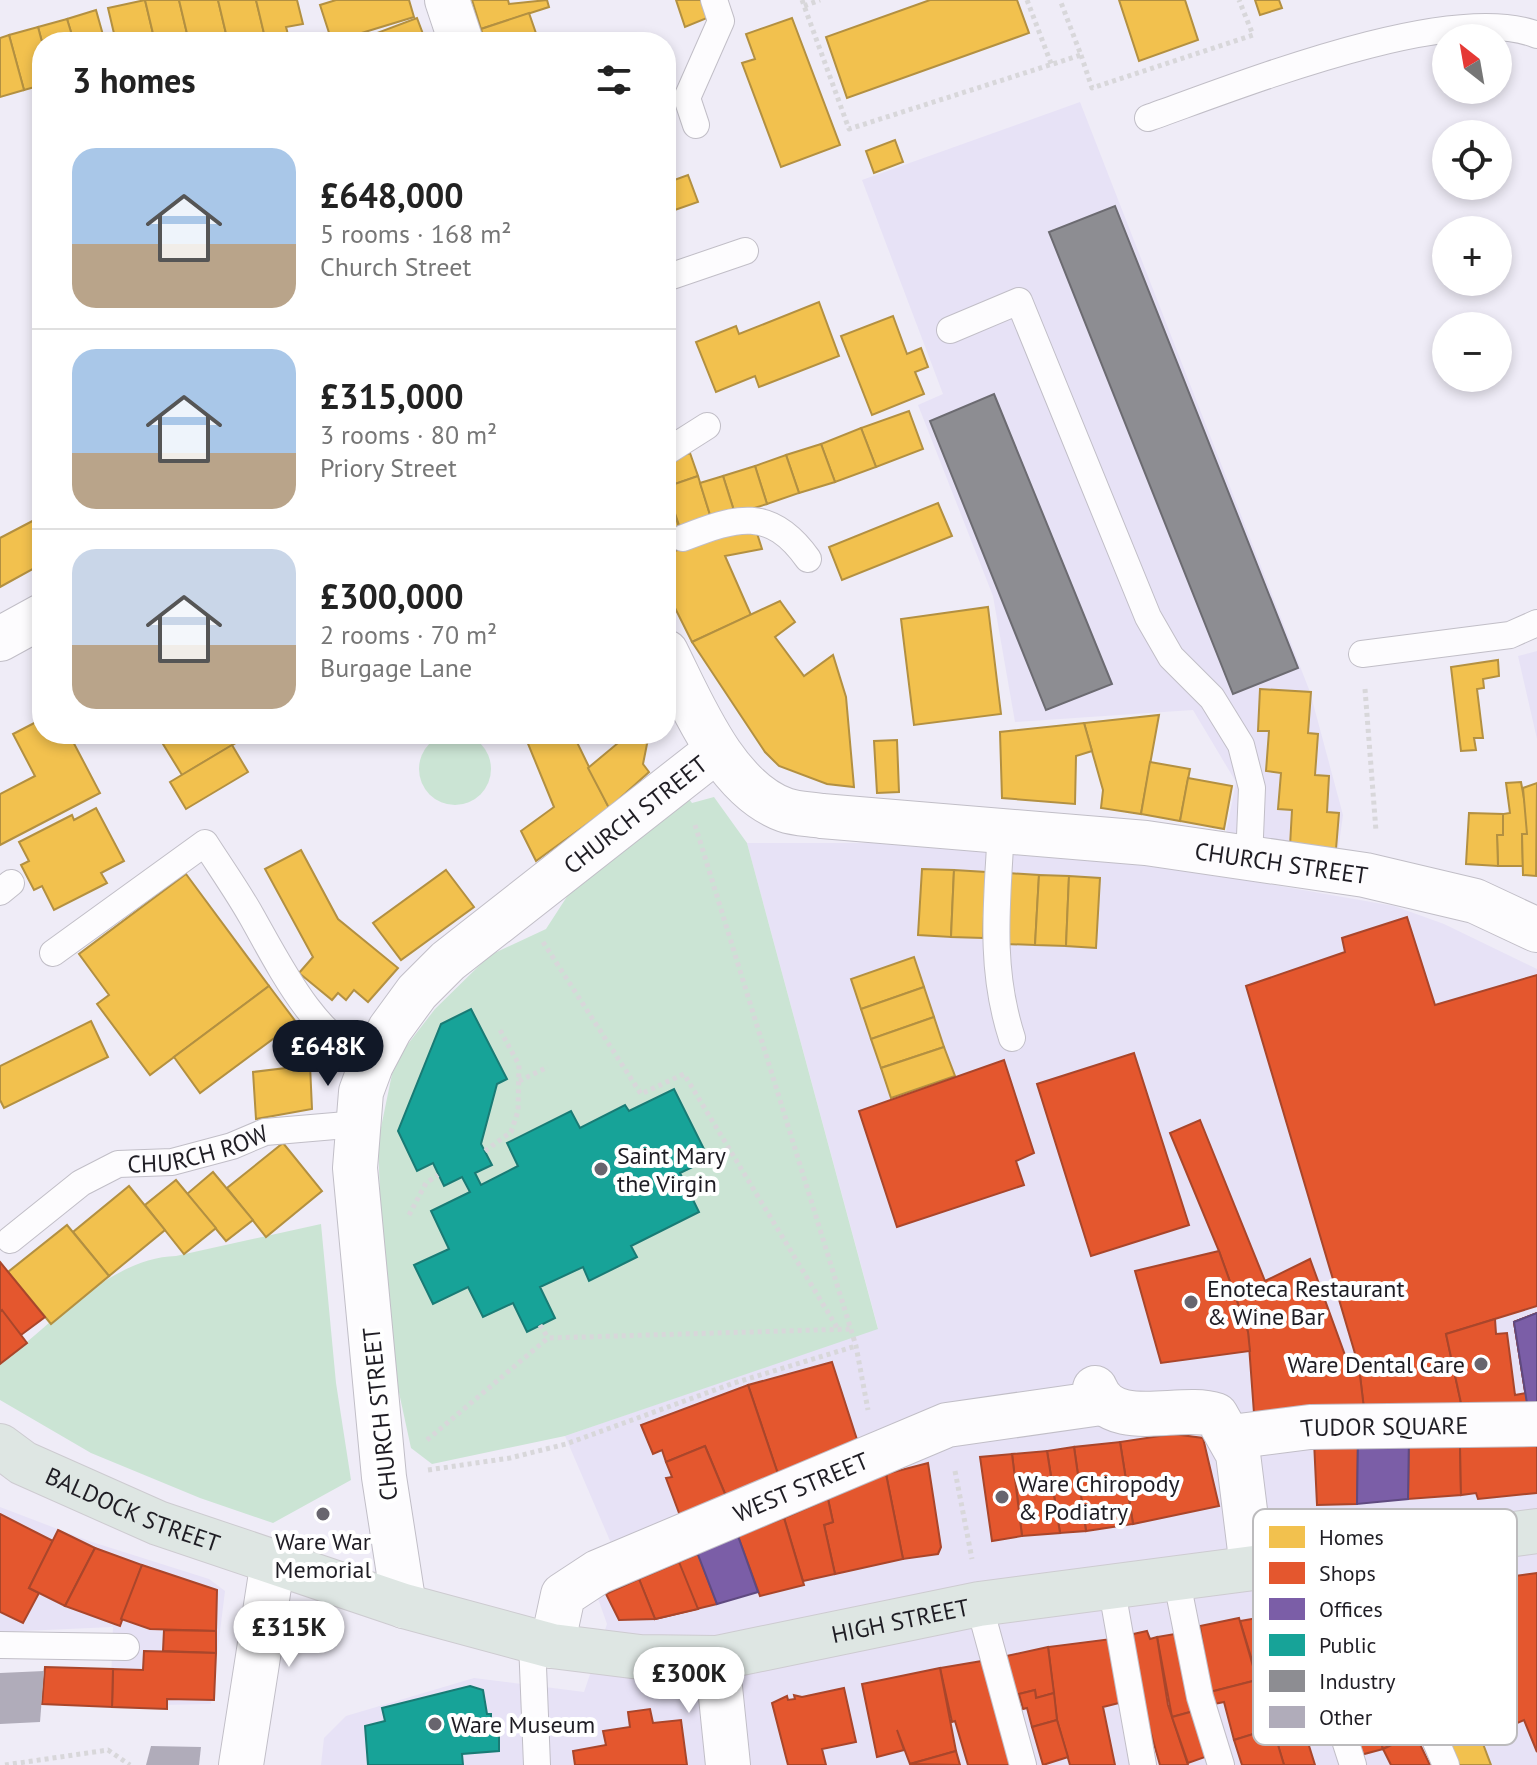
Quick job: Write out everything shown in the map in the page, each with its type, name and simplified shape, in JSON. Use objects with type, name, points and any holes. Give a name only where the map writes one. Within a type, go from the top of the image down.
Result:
[{"type":"main road","name":"BALDOCK STREET","points":[[0,1446],[23,1463],[158,1523],[273,1561]]},
{"type":"main road","name":"HIGH STREET","points":[[1517,1534],[1537,1531]]},
{"type":"main road","name":"HIGH STREET","points":[[273,1561],[404,1606],[542,1644],[640,1657],[717,1658],[979,1604],[1253,1567]]},
{"type":"street","points":[[447,0],[458,32]]},
{"type":"street","points":[[0,639],[32,621]]},
{"type":"street","points":[[676,671],[717,750]]},
{"type":"street","name":"CHURCH STREET","points":[[404,1606],[384,1477],[355,1168],[361,1092],[390,1029],[417,992],[448,961],[717,750],[749,787],[785,810],[822,816],[1146,843],[1379,878],[1475,901],[1537,930]]},
{"type":"street","name":"WEST STREET","points":[[542,1644],[558,1604],[570,1588],[598,1572],[947,1425],[1098,1396],[1126,1413],[1200,1410],[1216,1415],[1231,1437]]},
{"type":"street","name":"TUDOR SQUARE","points":[[1231,1437],[1310,1427],[1537,1424]]},
{"type":"street","points":[[1231,1437],[1253,1513]]},
{"type":"street","points":[[241,1765],[273,1561]]},
{"type":"street","points":[[717,1658],[728,1765]]},
{"type":"lane","points":[[696,125],[687,98],[721,21],[714,0]]},
{"type":"lane","points":[[1148,118],[1359,46],[1466,24],[1497,24],[1537,35]]},
{"type":"lane","points":[[676,275],[745,251]]},
{"type":"lane","points":[[950,330],[1019,301],[1148,617],[1171,657],[1212,698],[1241,745],[1252,788],[1249,860]]},
{"type":"lane","points":[[676,446],[707,426]]},
{"type":"lane","points":[[683,538],[752,518],[773,525],[793,538],[808,559]]},
{"type":"lane","points":[[1362,654],[1510,635],[1537,623]]},
{"type":"lane","points":[[1001,830],[995,967],[1000,1000],[1012,1038]]},
{"type":"lane","points":[[53,953],[205,843],[251,915],[285,979],[343,1049],[371,1065]]},
{"type":"lane","name":"CHURCH ROW","points":[[10,1240],[81,1183],[118,1164],[172,1162],[232,1146],[265,1132],[358,1124]]},
{"type":"lane","points":[[1176,1577],[1200,1697],[1221,1765]]},
{"type":"lane","points":[[1111,1585],[1143,1765]]},
{"type":"lane","points":[[979,1604],[1023,1765]]},
{"type":"lane","points":[[537,1765],[542,1644]]},
{"type":"lane","points":[[0,1645],[126,1647]]},
{"type":"lane","points":[[1345,1745],[1353,1765]]},
{"type":"lane","points":[[1437,1745],[1446,1765]]},
{"type":"path","points":[[820,0],[803,3],[849,129],[1081,55]]},
{"type":"path","points":[[1027,0],[1052,66]]},
{"type":"path","points":[[1060,0],[1092,88],[1253,35],[1239,0]]},
{"type":"path","points":[[1362,654],[1379,878]]},
{"type":"path","points":[[681,780],[856,1346],[877,1454]]},
{"type":"path","points":[[520,906],[641,1094],[684,1074],[838,1329]]},
{"type":"path","points":[[485,1151],[511,1132],[518,1111],[519,1065],[500,1030]]},
{"type":"path","points":[[519,1081],[548,1067]]},
{"type":"path","points":[[540,1325],[548,1338]]},
{"type":"path","points":[[384,1477],[548,1338],[851,1329]]},
{"type":"path","points":[[384,1477],[510,1458],[566,1444],[734,1383],[856,1346]]},
{"type":"path","points":[[947,1425],[979,1604]]},
{"type":"path","points":[[5,1765],[108,1750],[130,1765]]},
{"type":"shaded area","points":[[1080,102],[1310,692],[1343,815],[1338,851],[1225,838],[1236,782],[1193,710],[1015,722],[993,596],[918,405],[943,394],[862,180]]},
{"type":"shaded area","points":[[1537,651],[1537,739],[1518,656]]},
{"type":"shaded area","points":[[747,843],[893,843],[1143,862],[1394,906],[1444,924],[1537,969],[1537,1765],[321,1765],[324,1738],[346,1716],[474,1678],[584,1692],[607,1624],[596,1593],[626,1578],[565,1436],[878,1328]]},
{"type":"shaded area","points":[[0,1507],[89,1541],[209,1579],[225,1591],[211,1704],[110,1706],[113,1627],[0,1632]]},
{"type":"green space","points":[[428,744],[482,744],[490,762],[490,776],[481,795],[462,804],[448,804],[429,795],[420,776],[420,762]]},
{"type":"green space","points":[[714,797],[747,843],[878,1329],[565,1436],[432,1464],[411,1448],[390,1351],[383,1276],[378,1142],[392,1074],[404,1049],[435,1009],[490,955],[546,929],[568,895],[689,799],[692,803]]},
{"type":"green space","points":[[321,1224],[336,1383],[351,1480],[273,1523],[200,1498],[91,1453],[0,1400],[0,1365],[82,1296],[105,1281],[152,1259]]},
{"type":"building: Homes","points":[[145,0],[153,32],[114,32],[108,8]]},
{"type":"building: Homes","points":[[145,0],[179,0],[187,32],[153,32]]},
{"type":"building: Homes","points":[[179,0],[218,0],[226,32],[187,32]]},
{"type":"building: Homes","points":[[218,0],[256,0],[264,32],[226,32]]},
{"type":"building: Homes","points":[[256,0],[297,0],[303,24],[286,27],[287,32],[264,32]]},
{"type":"building: Homes","points":[[336,0],[409,0],[414,17],[365,32],[329,32],[320,5]]},
{"type":"building: Homes","points":[[472,0],[508,0],[509,4],[547,0],[549,7],[481,29]]},
{"type":"building: Homes","points":[[676,0],[701,0],[707,18],[685,27]]},
{"type":"building: Homes","points":[[930,0],[1017,0],[1029,33],[847,98],[826,37]]},
{"type":"building: Homes","points":[[1119,0],[1185,0],[1198,40],[1139,61]]},
{"type":"building: Homes","points":[[1255,0],[1279,0],[1282,8],[1260,15]]},
{"type":"building: Homes","points":[[96,10],[102,32],[71,32],[67,19]]},
{"type":"building: Homes","points":[[529,13],[536,32],[482,32],[481,29]]},
{"type":"building: Homes","points":[[417,18],[422,32],[380,32]]},
{"type":"building: Homes","points":[[792,18],[840,145],[781,167],[742,63],[755,59],[746,34]]},
{"type":"building: Homes","points":[[67,19],[71,32],[39,32],[38,27]]},
{"type":"building: Homes","points":[[38,27],[39,32],[32,32],[32,88],[24,90],[9,35]]},
{"type":"building: Homes","points":[[9,35],[24,90],[0,97],[0,38]]},
{"type":"building: Homes","points":[[895,140],[903,162],[874,173],[866,151]]},
{"type":"building: Homes","points":[[688,175],[698,202],[676,210],[676,179]]},
{"type":"building: Homes","points":[[819,302],[839,356],[759,387],[755,376],[716,392],[696,342],[736,326],[739,334]]},
{"type":"building: Homes","points":[[893,316],[907,354],[921,348],[928,367],[915,372],[924,394],[872,415],[841,336]]},
{"type":"building: Homes","points":[[909,411],[923,449],[876,467],[861,428]]},
{"type":"building: Homes","points":[[861,428],[876,467],[835,482],[821,444]]},
{"type":"building: Homes","points":[[821,444],[835,482],[799,493],[786,455]]},
{"type":"building: Homes","points":[[690,453],[698,476],[676,484],[676,458]]},
{"type":"building: Homes","points":[[786,455],[799,493],[767,504],[755,466]]},
{"type":"building: Homes","points":[[755,466],[767,504],[735,514],[723,476]]},
{"type":"building: Homes","points":[[698,476],[711,518],[680,528],[676,516],[676,484]]},
{"type":"building: Homes","points":[[723,476],[735,514],[711,518],[700,483]]},
{"type":"building: Homes","points":[[938,503],[952,536],[842,580],[829,547]]},
{"type":"building: Homes","points":[[676,518],[685,546],[676,550]]},
{"type":"building: Homes","points":[[32,521],[32,569],[0,587],[0,538]]},
{"type":"building: Homes","points":[[755,527],[762,549],[725,556],[751,615],[692,642],[676,610],[676,551],[716,533]]},
{"type":"building: Homes","points":[[780,601],[795,622],[775,637],[804,676],[833,655],[846,697],[854,787],[827,784],[779,766],[765,752],[692,642]]},
{"type":"building: Homes","points":[[988,607],[1001,714],[914,725],[901,619]]},
{"type":"building: Homes","points":[[1498,660],[1499,676],[1483,679],[1484,688],[1477,689],[1483,738],[1474,738],[1476,750],[1461,751],[1451,667]]},
{"type":"building: Homes","points":[[1260,689],[1311,692],[1308,733],[1318,734],[1315,775],[1329,776],[1327,812],[1339,813],[1336,849],[1290,846],[1292,810],[1278,809],[1281,773],[1266,771],[1269,731],[1258,731]]},
{"type":"building: Homes","points":[[1159,715],[1141,814],[1101,808],[1103,790],[1084,723]]},
{"type":"building: Homes","points":[[1084,723],[1092,751],[1076,756],[1075,804],[1002,798],[1000,732]]},
{"type":"building: Homes","points":[[32,724],[32,744],[74,744],[100,793],[0,845],[0,794],[35,776],[13,734]]},
{"type":"building: Homes","points":[[897,740],[899,792],[877,793],[874,741]]},
{"type":"building: Homes","points":[[163,744],[234,744],[182,775]]},
{"type":"building: Homes","points":[[528,744],[578,744],[609,808],[536,861],[521,831],[554,807]]},
{"type":"building: Homes","points":[[617,744],[647,744],[643,764],[649,772],[609,808],[588,768]]},
{"type":"building: Homes","points":[[232,745],[248,772],[186,809],[170,782]]},
{"type":"building: Homes","points":[[1150,762],[1190,769],[1180,821],[1141,814]]},
{"type":"building: Homes","points":[[1188,778],[1232,786],[1224,829],[1180,821]]},
{"type":"building: Homes","points":[[1521,782],[1527,815],[1527,834],[1522,834],[1523,866],[1498,866],[1497,835],[1503,835],[1503,814],[1510,813],[1506,783]]},
{"type":"building: Homes","points":[[1537,783],[1536,876],[1523,875],[1522,834],[1527,834],[1523,788]]},
{"type":"building: Homes","points":[[96,808],[124,861],[101,873],[107,883],[54,910],[42,886],[34,890],[21,865],[29,861],[19,842],[72,815],[74,820]]},
{"type":"building: Homes","points":[[1469,813],[1503,814],[1503,835],[1497,835],[1498,866],[1466,864]]},
{"type":"building: Homes","points":[[301,850],[338,919],[398,968],[368,1002],[354,990],[346,1000],[338,993],[332,1000],[299,973],[313,957],[265,869]]},
{"type":"building: Homes","points":[[922,869],[954,870],[951,937],[918,935]]},
{"type":"building: Homes","points":[[446,870],[474,907],[401,960],[373,923]]},
{"type":"building: Homes","points":[[954,870],[986,872],[983,938],[951,937]]},
{"type":"building: Homes","points":[[1008,873],[1039,875],[1035,945],[1005,944]]},
{"type":"building: Homes","points":[[186,874],[269,986],[150,1075],[97,1004],[109,995],[79,954]]},
{"type":"building: Homes","points":[[1039,875],[1069,876],[1066,946],[1035,945]]},
{"type":"building: Homes","points":[[1069,876],[1100,878],[1096,948],[1066,946]]},
{"type":"building: Homes","points":[[914,957],[924,987],[861,1009],[851,979]]},
{"type":"building: Homes","points":[[269,986],[296,1022],[200,1093],[174,1057]]},
{"type":"building: Homes","points":[[924,987],[934,1017],[871,1039],[861,1009]]},
{"type":"building: Homes","points":[[934,1017],[944,1047],[881,1068],[871,1039]]},
{"type":"building: Homes","points":[[91,1021],[108,1057],[4,1108],[0,1100],[0,1066]]},
{"type":"building: Homes","points":[[944,1047],[955,1076],[891,1098],[881,1068]]},
{"type":"building: Homes","points":[[310,1065],[312,1109],[256,1119],[253,1072]]},
{"type":"building: Homes","points":[[283,1143],[322,1191],[266,1237],[227,1188]]},
{"type":"building: Homes","points":[[213,1172],[253,1220],[226,1241],[187,1194]]},
{"type":"building: Homes","points":[[176,1180],[216,1228],[184,1254],[145,1205]]},
{"type":"building: Homes","points":[[129,1186],[165,1230],[109,1276],[73,1232]]},
{"type":"building: Homes","points":[[67,1225],[109,1276],[51,1324],[8,1272]]},
{"type":"building: Homes","points":[[1450,1745],[1483,1745],[1491,1765],[1457,1765]]},
{"type":"building: Shops","points":[[1407,917],[1435,1005],[1537,975],[1537,1306],[1446,1334],[1462,1407],[1364,1409],[1359,1367],[1246,986],[1345,952],[1342,938]]},
{"type":"building: Shops","points":[[1134,1053],[1189,1225],[1091,1256],[1037,1084]]},
{"type":"building: Shops","points":[[1004,1060],[1034,1153],[1016,1161],[1024,1185],[897,1227],[859,1111]]},
{"type":"building: Shops","points":[[1200,1120],[1265,1281],[1310,1259],[1349,1366],[1359,1367],[1364,1409],[1254,1413],[1248,1332],[1219,1251],[1170,1133]]},
{"type":"building: Shops","name":"Enoteca Restaurant & Wine Bar","points":[[1219,1251],[1248,1332],[1250,1351],[1161,1363],[1135,1271]]},
{"type":"building: Shops","points":[[0,1262],[45,1317],[21,1335],[0,1312]]},
{"type":"building: Shops","points":[[2,1310],[27,1343],[0,1364],[0,1312]]},
{"type":"building: Shops","points":[[1537,1313],[1537,1416],[1529,1416],[1514,1322]]},
{"type":"building: Shops","points":[[1537,1313],[1537,1416],[1529,1416],[1514,1322]]},
{"type":"building: Shops","name":"Ware Dental Care","points":[[1495,1319],[1496,1334],[1507,1333],[1515,1395],[1526,1393],[1529,1416],[1464,1417],[1446,1334]]},
{"type":"building: Shops","points":[[832,1362],[860,1449],[780,1480],[748,1385]]},
{"type":"building: Shops","points":[[748,1385],[780,1480],[728,1501],[705,1446],[666,1462],[662,1450],[653,1454],[641,1425]]},
{"type":"building: Shops","points":[[1173,1434],[1203,1438],[1219,1506],[1133,1524],[1120,1442]]},
{"type":"building: Shops","points":[[1460,1434],[1461,1495],[1408,1499],[1409,1435]]},
{"type":"building: Shops","points":[[1358,1437],[1357,1504],[1317,1505],[1314,1441]]},
{"type":"building: Shops","points":[[1537,1440],[1537,1493],[1478,1499],[1476,1493],[1461,1495],[1460,1446]]},
{"type":"building: Shops","points":[[1120,1442],[1133,1524],[1086,1531],[1074,1447]]},
{"type":"building: Shops","points":[[705,1446],[728,1501],[682,1521],[666,1478],[672,1477],[666,1462]]},
{"type":"building: Shops","points":[[1074,1447],[1086,1531],[1060,1533],[1047,1451]]},
{"type":"building: Shops","points":[[1047,1451],[1060,1533],[1022,1536],[1012,1454]]},
{"type":"building: Shops","name":"Ware Chiropody & Podiatry","points":[[1012,1454],[1022,1536],[992,1541],[980,1457]]},
{"type":"building: Shops","points":[[928,1463],[941,1547],[938,1554],[903,1559],[886,1474]]},
{"type":"building: Shops","points":[[886,1474],[903,1559],[835,1574],[824,1525],[833,1522],[828,1499]]},
{"type":"building: Shops","points":[[828,1499],[833,1522],[824,1525],[835,1574],[803,1581],[784,1518]]},
{"type":"building: Shops","points":[[0,1514],[53,1541],[29,1588],[39,1593],[23,1623],[0,1612]]},
{"type":"building: Shops","points":[[784,1518],[804,1585],[760,1596],[738,1536]]},
{"type":"building: Shops","points":[[58,1530],[95,1548],[65,1606],[29,1588]]},
{"type":"building: Shops","points":[[95,1548],[142,1565],[120,1626],[65,1606]]},
{"type":"building: Shops","points":[[698,1554],[717,1604],[655,1619],[639,1579]]},
{"type":"building: Shops","points":[[679,1562],[698,1609],[655,1619],[639,1579]]},
{"type":"building: Shops","points":[[142,1565],[217,1590],[216,1631],[150,1629],[121,1619]]},
{"type":"building: Shops","points":[[1537,1573],[1537,1752],[1524,1720],[1517,1723],[1517,1576]]},
{"type":"building: Shops","points":[[639,1579],[655,1619],[619,1620],[606,1594]]},
{"type":"building: Shops","points":[[1239,1618],[1253,1666],[1253,1681],[1210,1692],[1200,1626]]},
{"type":"building: Shops","points":[[1253,1619],[1253,1664],[1240,1621]]},
{"type":"building: Shops","points":[[164,1630],[216,1631],[216,1653],[163,1651]]},
{"type":"building: Shops","points":[[1199,1630],[1194,1711],[1172,1717],[1157,1637]]},
{"type":"building: Shops","points":[[1147,1631],[1150,1639],[1157,1637],[1168,1705],[1188,1765],[1160,1765],[1141,1698],[1111,1639]]},
{"type":"building: Shops","points":[[1111,1639],[1123,1702],[1103,1707],[1115,1765],[1070,1765],[1057,1720],[1048,1647]]},
{"type":"building: Shops","points":[[1048,1647],[1054,1693],[1036,1698],[1035,1690],[1019,1694],[1021,1702],[1000,1707],[988,1660]]},
{"type":"building: Shops","points":[[144,1651],[216,1653],[214,1700],[167,1699],[167,1709],[112,1707],[113,1669],[143,1670]]},
{"type":"building: Shops","points":[[988,1660],[1011,1765],[968,1765],[955,1721],[952,1722],[940,1668]]},
{"type":"building: Shops","points":[[45,1667],[113,1669],[112,1707],[42,1704]]},
{"type":"building: Shops","points":[[940,1668],[956,1751],[910,1764],[897,1730],[904,1750],[877,1757],[862,1684]]},
{"type":"building: Shops","points":[[1253,1681],[1253,1734],[1234,1740],[1224,1702],[1214,1704],[1210,1692]]},
{"type":"building: Shops","points":[[844,1688],[856,1742],[822,1749],[826,1765],[788,1765],[772,1703],[787,1696],[788,1700],[795,1699],[794,1695],[802,1697]]},
{"type":"building: Shops","points":[[1035,1690],[1036,1698],[1054,1693],[1057,1720],[1032,1727],[1019,1694]]},
{"type":"building: Shops","points":[[650,1709],[653,1723],[681,1720],[687,1765],[575,1765],[573,1751],[606,1745],[603,1731],[630,1727],[628,1712]]},
{"type":"building: Shops","points":[[1194,1711],[1208,1756],[1188,1763],[1172,1717]]},
{"type":"building: Shops","points":[[1057,1720],[1068,1757],[1043,1765],[1032,1727]]},
{"type":"building: Shops","points":[[1253,1734],[1253,1745],[1278,1745],[1284,1765],[1242,1765],[1234,1740]]},
{"type":"building: Shops","points":[[1278,1745],[1309,1745],[1315,1765],[1284,1765]]},
{"type":"building: Shops","points":[[1353,1745],[1382,1745],[1383,1749],[1357,1756]]},
{"type":"building: Shops","points":[[1392,1745],[1420,1745],[1430,1765],[1391,1765],[1383,1749]]},
{"type":"building: Shops","points":[[956,1751],[960,1765],[910,1764]]},
{"type":"building: Offices","points":[[1537,1313],[1537,1416],[1529,1416],[1514,1322]]},
{"type":"building: Offices","points":[[1409,1435],[1408,1499],[1357,1504],[1358,1437]]},
{"type":"building: Offices","points":[[738,1536],[758,1592],[717,1604],[697,1552]]},
{"type":"building: Public","name":"Saint Mary the Virgin","points":[[471,1009],[507,1079],[497,1084],[481,1144],[492,1165],[475,1173],[481,1185],[518,1166],[507,1143],[571,1111],[580,1128],[625,1105],[629,1111],[674,1089],[709,1159],[680,1173],[699,1212],[631,1246],[637,1257],[589,1281],[583,1267],[540,1287],[555,1318],[527,1332],[513,1303],[483,1317],[468,1287],[433,1304],[414,1265],[449,1249],[431,1211],[470,1192],[462,1177],[444,1186],[433,1163],[417,1171],[398,1131],[441,1024]]},
{"type":"building: Public","name":"Ware Museum","points":[[470,1686],[483,1690],[491,1723],[499,1723],[499,1751],[462,1754],[463,1765],[368,1765],[365,1726],[385,1721],[382,1708]]},
{"type":"building: Industry","points":[[1115,206],[1298,668],[1233,694],[1049,232]]},
{"type":"building: Industry","points":[[994,394],[1112,684],[1046,710],[930,421]]},
{"type":"building: Other","points":[[44,1671],[40,1722],[0,1724],[0,1673]]},
{"type":"building: Other","points":[[151,1746],[201,1747],[199,1765],[146,1765]]},
{"type":"place","name":"Saint Mary the Virgin","points":[[601,1169]]},
{"type":"place","name":"Enoteca Restaurant & Wine Bar","points":[[1191,1302]]},
{"type":"place","name":"Ware Dental Care","points":[[1481,1364]]},
{"type":"place","name":"Ware Chiropody & Podiatry","points":[[1002,1497]]},
{"type":"place","name":"Ware War Memorial","points":[[323,1514]]},
{"type":"place","name":"Ware Museum","points":[[435,1724]]}]
